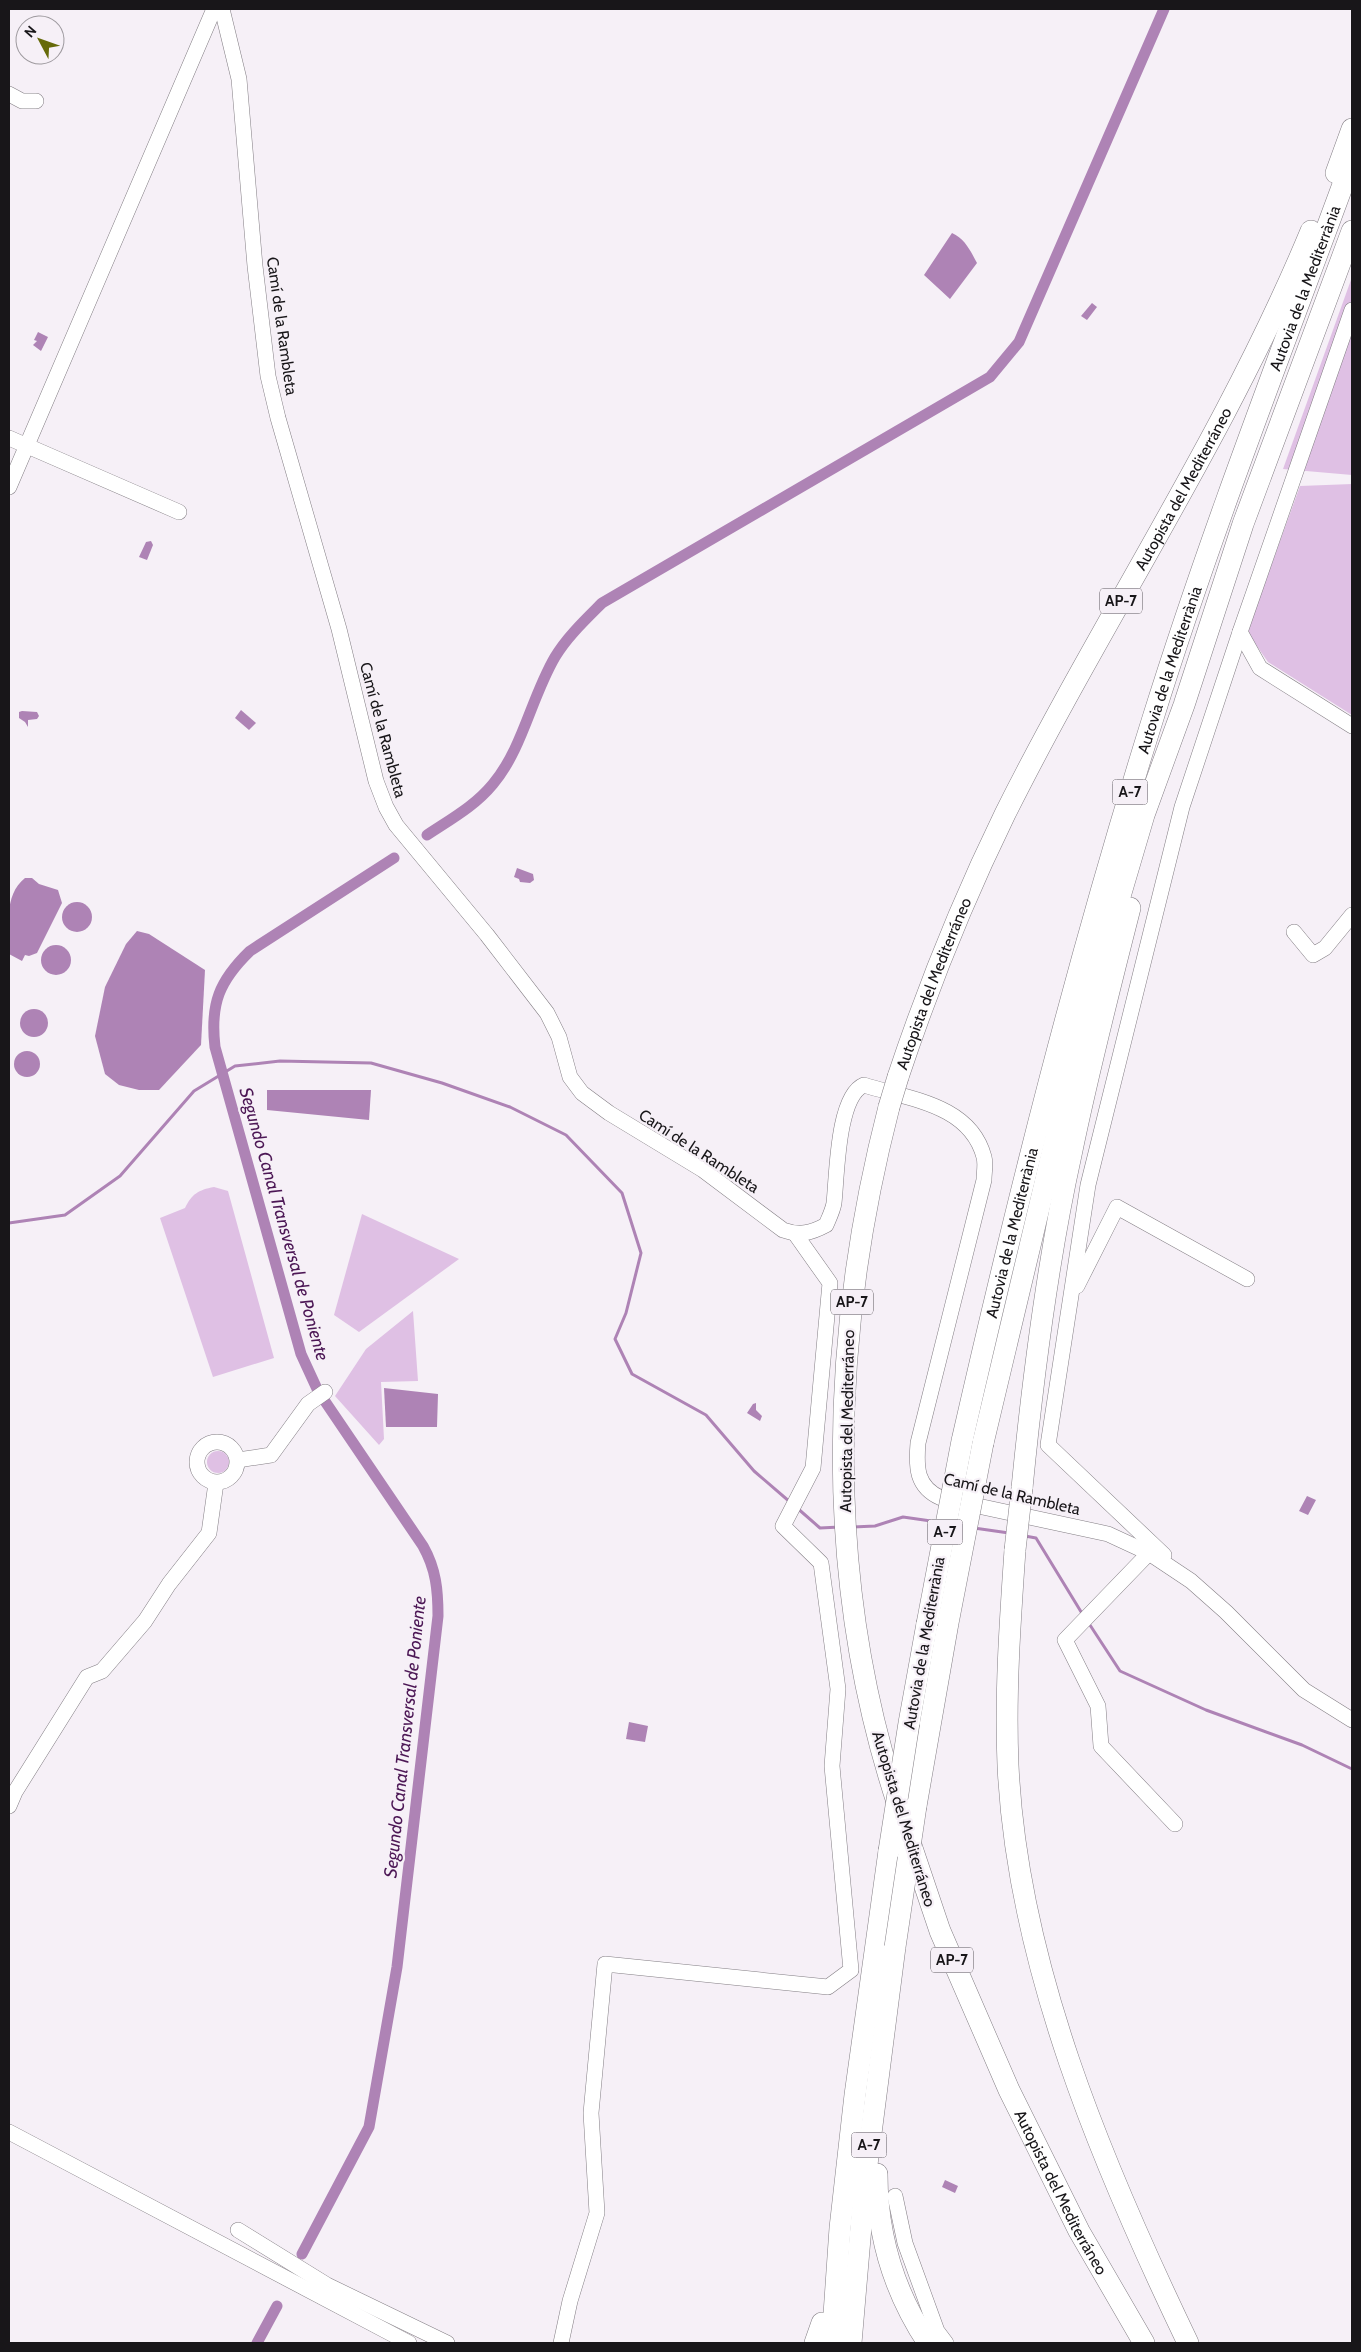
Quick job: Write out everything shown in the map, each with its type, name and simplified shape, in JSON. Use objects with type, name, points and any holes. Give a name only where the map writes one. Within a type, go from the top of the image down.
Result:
[{"type":"highway","name":"Autopista del Mediterráneo","points":[[1144,2343],[1080,2231],[1010,2090],[940,1931],[884,1764],[868,1697],[854,1614],[846,1546],[843,1500],[844,1404],[848,1327],[861,1233],[889,1107],[936,969],[1002,822],[1050,729],[1194,470],[1270,324],[1300,258],[1352,129]]},
{"type":"highway","name":"Autovia de la Mediterrània","points":[[851,2343],[865,2180],[895,1947],[916,1806],[938,1623],[973,1442],[1009,1235],[1058,1042],[1126,807],[1201,571],[1264,393],[1352,160]]},
{"type":"highway","name":"Autovia de la Mediterrània","points":[[973,1442],[1014,1305],[1085,1014],[1144,815],[1184,705],[1244,524],[1352,231]]},
{"type":"highway","points":[[1184,705],[1098,1037],[1070,1156],[1044,1304],[1031,1397],[1009,1625],[1008,1766],[1015,1834],[1027,1911],[1046,1985],[1076,2082],[1153,2269],[1188,2343]]},
{"type":"highway","name":"Autovia de la Mediterrània","points":[[832,2343],[840,2228],[856,2085],[889,1851],[910,1722],[938,1623]]},
{"type":"highway","points":[[881,2055],[886,2079],[878,2152],[877,2197],[888,2256],[897,2289],[928,2343]]},
{"type":"highway","points":[[815,2343],[822,2333],[830,2254],[840,2228]]},
{"type":"street","points":[[9,487],[214,9]]},
{"type":"street","name":"Camí de la Rambleta","points":[[222,9],[239,79],[255,266],[268,376],[278,418],[339,629],[376,781],[396,826],[487,935],[547,1013],[558,1037],[570,1076],[582,1093],[609,1113],[703,1170],[783,1230],[796,1235],[813,1232],[826,1225],[834,1205],[836,1167],[844,1118],[852,1096],[859,1087],[864,1085],[946,1110],[961,1119],[977,1137],[984,1158],[984,1180],[918,1443],[916,1467],[922,1483],[931,1494],[940,1498],[1108,1534],[1149,1553],[1191,1581],[1226,1612],[1304,1690],[1352,1720]]},
{"type":"street","points":[[9,94],[22,101],[36,101]]},
{"type":"street","points":[[1191,1581],[1048,1444],[1088,1185],[1182,806],[1240,632],[1352,310]]},
{"type":"street","points":[[9,438],[178,512]]},
{"type":"street","points":[[1240,632],[1260,668],[1352,726]]},
{"type":"street","points":[[1294,932],[1313,954],[1325,948],[1352,915]]},
{"type":"street","points":[[1070,1299],[1117,1206],[1247,1279]]},
{"type":"street","points":[[561,2343],[570,2301],[597,2213],[591,2113],[605,1964],[828,1987],[851,1970],[832,1766],[838,1689],[821,1563],[783,1526],[813,1468],[830,1283],[796,1235]]},
{"type":"street","points":[[238,1460],[271,1455],[308,1404],[320,1395]]},
{"type":"street","points":[[214,1442],[220,1442],[232,1448],[238,1460],[237,1467],[230,1479],[216,1483],[209,1481],[198,1471],[197,1463],[202,1449],[214,1442]]},
{"type":"street","points":[[9,1806],[15,1792],[87,1677],[102,1671],[145,1621],[169,1584],[209,1533],[216,1483]]},
{"type":"street","points":[[1149,1553],[1065,1640],[1098,1706],[1101,1746],[1175,1824]]},
{"type":"street","points":[[9,2132],[409,2343]]},
{"type":"street","points":[[895,2196],[905,2242],[937,2331],[946,2343]]},
{"type":"street","points":[[238,2230],[328,2285],[447,2343]]},
{"type":"shaded area","points":[[952,233],[964,242],[977,263],[950,299],[924,275]]},
{"type":"shaded area","points":[[1352,277],[1352,475],[1283,469]]},
{"type":"shaded area","points":[[1092,303],[1097,307],[1087,320],[1081,316]]},
{"type":"shaded area","points":[[38,332],[48,337],[41,351],[33,345],[37,341],[34,340]]},
{"type":"shaded area","points":[[1352,484],[1352,715],[1268,662],[1247,632],[1300,486]]},
{"type":"shaded area","points":[[151,541],[153,545],[147,560],[139,557],[146,542]]},
{"type":"shaded area","points":[[241,710],[256,723],[249,730],[235,718]]},
{"type":"shaded area","points":[[19,712],[37,712],[39,716],[37,719],[28,720],[28,727],[19,718]]},
{"type":"shaded area","points":[[517,868],[533,874],[534,880],[530,883],[520,882],[519,879],[514,877]]},
{"type":"shaded area","points":[[25,878],[32,878],[39,884],[58,890],[62,903],[37,953],[29,956],[25,955],[22,961],[9,954],[8,924],[13,894]]},
{"type":"shaded area","points":[[77,902],[83,903],[91,911],[91,923],[83,931],[77,932],[71,931],[63,923],[62,917],[63,911],[71,903]]},
{"type":"shaded area","points":[[137,931],[149,934],[205,970],[201,1045],[159,1090],[139,1090],[119,1085],[105,1074],[95,1036],[105,987],[126,944]]},
{"type":"shaded area","points":[[56,945],[67,949],[71,960],[67,971],[56,975],[45,971],[41,960],[45,949]]},
{"type":"shaded area","points":[[34,1009],[44,1013],[48,1023],[44,1033],[34,1037],[24,1033],[20,1023],[24,1013]]},
{"type":"shaded area","points":[[27,1051],[36,1055],[40,1064],[36,1073],[27,1077],[18,1073],[14,1064],[18,1055]]},
{"type":"shaded area","points":[[267,1090],[371,1090],[369,1120],[267,1110]]},
{"type":"shaded area","points":[[214,1187],[228,1191],[274,1358],[213,1377],[160,1218],[185,1208],[196,1193]]},
{"type":"shaded area","points":[[362,1214],[459,1259],[359,1332],[334,1315]]},
{"type":"shaded area","points":[[413,1311],[418,1381],[381,1382],[384,1439],[379,1445],[335,1396],[366,1349]]},
{"type":"shaded area","points":[[384,1388],[438,1394],[437,1427],[386,1427]]},
{"type":"shaded area","points":[[756,1403],[756,1410],[762,1416],[760,1421],[747,1413],[753,1404]]},
{"type":"shaded area","points":[[218,1451],[226,1454],[229,1462],[226,1470],[218,1473],[210,1470],[207,1462],[210,1454]]},
{"type":"shaded area","points":[[1307,1496],[1316,1500],[1308,1515],[1299,1511]]},
{"type":"shaded area","points":[[629,1722],[648,1726],[645,1742],[626,1739]]},
{"type":"shaded area","points":[[945,2180],[958,2186],[955,2193],[942,2187]]},
{"type":"waterway","points":[[427,835],[471,806],[493,784],[512,755],[539,689],[555,657],[583,622],[602,603],[990,377],[1019,342],[1164,9]]},
{"type":"waterway","name":"Segundo Canal Transversal de Poniente","points":[[302,2254],[369,2127],[397,1967],[438,1616],[437,1597],[431,1563],[423,1546],[318,1391],[301,1354],[215,1047],[214,1018],[219,994],[224,983],[239,962],[250,951],[394,858]]},
{"type":"waterway","points":[[9,1223],[65,1215],[120,1176],[194,1091],[235,1066],[280,1061],[371,1063],[442,1083],[510,1107],[566,1135],[622,1193],[641,1253],[626,1313],[615,1339],[632,1374],[706,1415],[754,1471],[790,1502]]},
{"type":"waterway","points":[[796,1507],[820,1528],[840,1527]]},
{"type":"waterway","points":[[853,1527],[875,1526],[903,1517],[938,1522]]},
{"type":"waterway","points":[[974,1528],[1009,1533]]},
{"type":"waterway","points":[[1025,1536],[1036,1538],[1083,1615]]},
{"type":"waterway","points":[[1088,1622],[1120,1671],[1206,1710],[1302,1745],[1352,1769]]},
{"type":"waterway","name":"Segundo Canal Transversal de Poniente","points":[[257,2343],[277,2306]]}]
